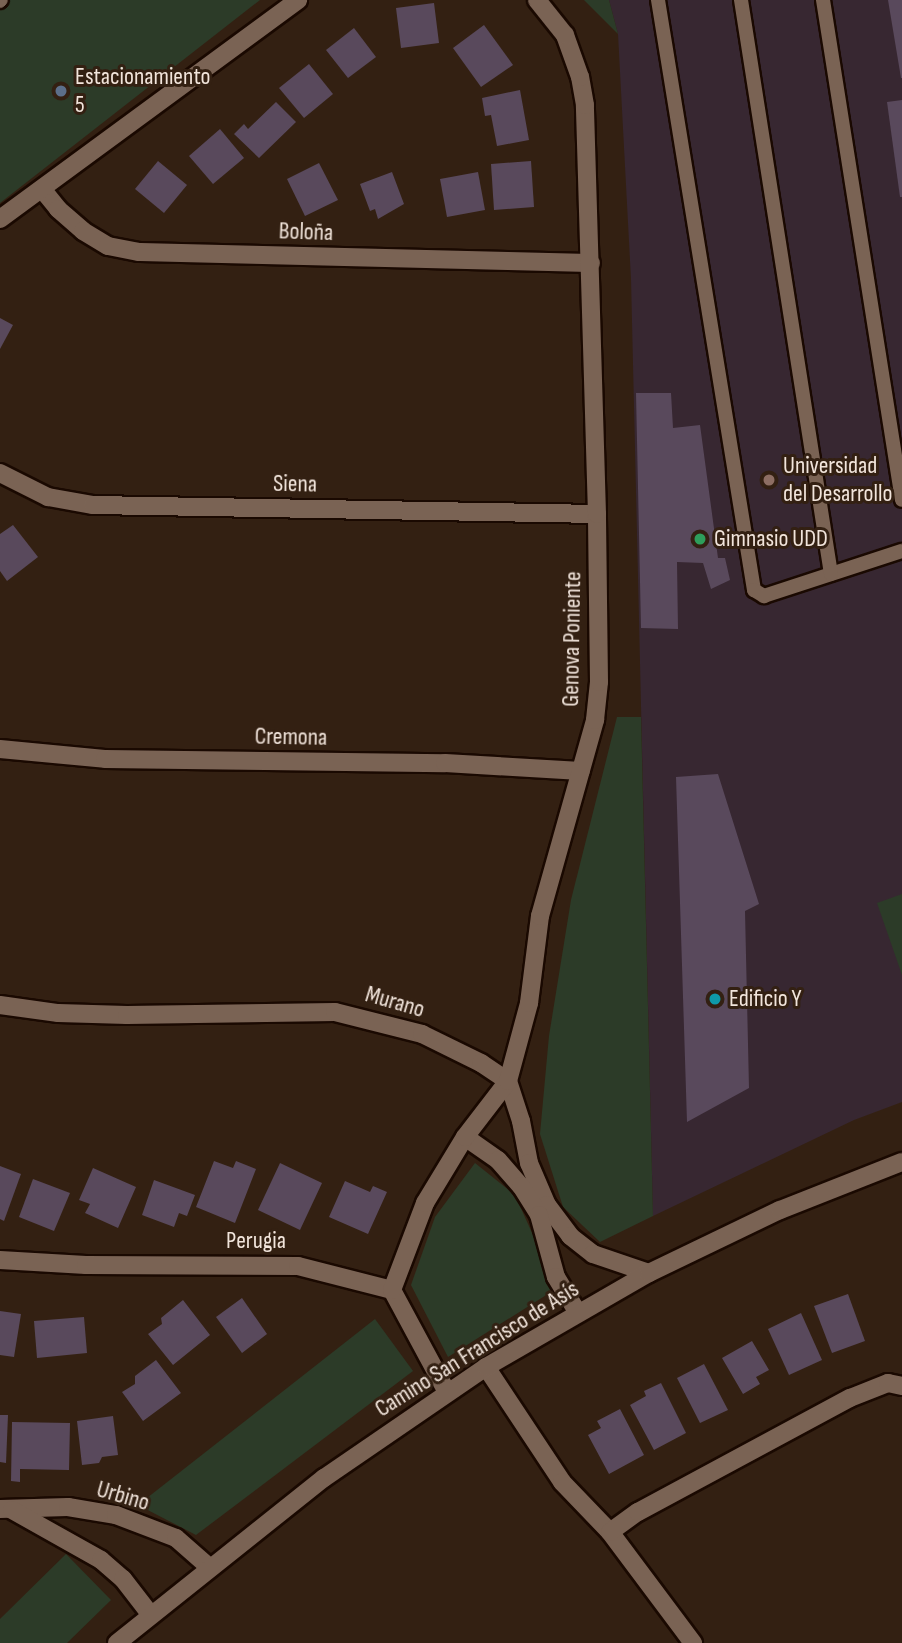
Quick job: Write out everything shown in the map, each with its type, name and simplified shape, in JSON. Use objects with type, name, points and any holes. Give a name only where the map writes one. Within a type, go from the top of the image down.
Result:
[{"type":"street","points":[[0,219],[298,0]]},
{"type":"street","name":"Genova Poniente","points":[[392,1290],[425,1203],[465,1137],[508,1081],[529,1003],[541,916],[595,720],[598,682],[597,514],[585,105],[580,77],[565,36],[537,0]]},
{"type":"street","name":"Boloña","points":[[42,189],[58,209],[83,231],[108,246],[139,252],[591,264]]},
{"type":"street","name":"Siena","points":[[0,472],[48,498],[93,505],[597,514]]},
{"type":"street","name":"Cremona","points":[[0,749],[105,759],[444,763],[581,771]]},
{"type":"street","name":"Murano","points":[[0,1006],[58,1013],[127,1015],[335,1012],[422,1034],[471,1057],[508,1081]]},
{"type":"street","points":[[508,1081],[522,1121],[529,1163],[547,1205],[570,1236],[593,1254],[649,1273]]},
{"type":"street","points":[[465,1137],[498,1160],[522,1186],[539,1215],[556,1277],[578,1313]]},
{"type":"street","name":"Camino San Francisco de Asís","points":[[117,1643],[324,1478],[485,1367],[649,1273],[780,1210],[902,1162]]},
{"type":"street","name":"Perugia","points":[[0,1259],[86,1265],[298,1266],[392,1290]]},
{"type":"street","points":[[392,1290],[447,1392]]},
{"type":"street","points":[[485,1367],[562,1482],[610,1532],[693,1643]]},
{"type":"street","points":[[610,1532],[638,1512],[839,1404],[888,1383],[902,1386]]},
{"type":"street","name":"Urbino","points":[[6,1509],[68,1507],[116,1515],[176,1538],[209,1567]]},
{"type":"street","name":"Urbino","points":[[6,1509],[101,1560],[123,1578],[150,1615]]},
{"type":"lane","points":[[658,0],[754,590],[764,596],[902,551]]},
{"type":"lane","points":[[740,0],[831,574]]},
{"type":"lane","points":[[823,0],[902,500]]},
{"type":"shaded area","name":"Universidad del Desarrollo","points":[[609,0],[902,0],[902,1102],[854,1120],[653,1216],[631,279],[618,34]]},
{"type":"green space","name":"Estacionamiento 5","points":[[0,0],[260,0],[0,203]]},
{"type":"green space","points":[[584,0],[609,0],[618,34]]},
{"type":"green space","points":[[617,717],[641,717],[653,1216],[600,1242],[563,1207],[540,1134],[549,1036],[571,900]]},
{"type":"green space","points":[[902,894],[902,975],[877,903]]},
{"type":"green space","points":[[475,1163],[515,1195],[537,1244],[551,1292],[448,1357],[411,1285],[435,1217]]},
{"type":"green space","points":[[375,1319],[413,1371],[196,1535],[138,1505]]},
{"type":"green space","points":[[66,1554],[111,1600],[67,1643],[0,1643],[0,1619]]},
{"type":"building","points":[[888,0],[902,0],[902,78],[901,78]]},
{"type":"building","points":[[434,3],[439,43],[401,48],[396,8]]},
{"type":"building","points":[[484,25],[513,65],[481,87],[453,48]]},
{"type":"building","points":[[354,28],[376,57],[348,78],[326,50]]},
{"type":"building","points":[[309,64],[333,94],[304,118],[279,88]]},
{"type":"building","points":[[520,90],[529,140],[497,146],[491,115],[485,116],[482,98]]},
{"type":"building","points":[[902,100],[902,197],[900,197],[887,102]]},
{"type":"building","points":[[276,102],[296,122],[259,158],[234,134],[244,124],[248,129]]},
{"type":"building","points":[[220,129],[244,158],[213,184],[189,156]]},
{"type":"building","points":[[158,161],[187,185],[164,213],[135,189]]},
{"type":"building","points":[[531,161],[534,207],[494,210],[491,164]]},
{"type":"building","points":[[319,163],[338,200],[305,216],[287,179]]},
{"type":"building","points":[[392,172],[404,204],[378,219],[375,209],[370,211],[360,184]]},
{"type":"building","points":[[478,172],[485,210],[447,217],[440,179]]},
{"type":"building","points":[[0,318],[13,325],[0,349]]},
{"type":"building","points":[[636,393],[671,393],[673,428],[700,425],[718,558],[725,558],[730,580],[711,589],[703,563],[677,562],[678,629],[641,628]]},
{"type":"building","points":[[13,525],[38,557],[7,581],[0,571],[0,534]]},
{"type":"building","name":"Edificio Y","points":[[718,774],[759,904],[745,911],[749,1088],[687,1122],[676,777]]},
{"type":"building","points":[[214,1161],[233,1168],[236,1161],[256,1169],[235,1223],[196,1207]]},
{"type":"building","points":[[280,1163],[322,1183],[300,1230],[258,1210]]},
{"type":"building","points":[[0,1166],[21,1174],[4,1221],[0,1219]]},
{"type":"building","points":[[93,1168],[136,1187],[118,1228],[85,1213],[90,1204],[79,1200]]},
{"type":"building","points":[[33,1179],[70,1193],[54,1231],[19,1217]]},
{"type":"building","points":[[154,1180],[195,1195],[187,1216],[179,1213],[174,1227],[142,1215]]},
{"type":"building","points":[[345,1181],[370,1192],[373,1186],[387,1192],[368,1234],[329,1217]]},
{"type":"building","points":[[848,1294],[865,1341],[832,1353],[814,1306]]},
{"type":"building","points":[[242,1298],[267,1334],[242,1353],[216,1317]]},
{"type":"building","points":[[183,1300],[210,1335],[173,1365],[148,1334],[162,1324],[161,1318]]},
{"type":"building","points":[[0,1311],[21,1314],[14,1357],[0,1355]]},
{"type":"building","points":[[801,1313],[822,1360],[789,1375],[768,1329]]},
{"type":"building","points":[[84,1317],[87,1353],[37,1358],[34,1321]]},
{"type":"building","points":[[752,1341],[769,1370],[756,1377],[760,1384],[743,1394],[722,1358]]},
{"type":"building","points":[[156,1360],[181,1393],[143,1421],[122,1392],[135,1384],[135,1376]]},
{"type":"building","points":[[704,1364],[728,1410],[700,1423],[677,1378]]},
{"type":"building","points":[[661,1383],[686,1433],[654,1450],[630,1405],[646,1396],[644,1391]]},
{"type":"building","points":[[620,1409],[644,1455],[609,1474],[588,1435],[601,1428],[597,1421]]},
{"type":"building","points":[[0,1415],[8,1415],[6,1463],[0,1462]]},
{"type":"building","points":[[113,1416],[118,1455],[102,1457],[99,1463],[82,1465],[77,1421]]},
{"type":"building","points":[[12,1422],[70,1423],[69,1470],[20,1469],[20,1482],[11,1481]]},
{"type":"place","name":"Estacionamiento 5","points":[[61,91]]},
{"type":"place","name":"Universidad del Desarrollo","points":[[769,480]]},
{"type":"place","name":"Gimnasio UDD","points":[[700,539]]},
{"type":"place","name":"Edificio Y","points":[[715,999]]}]
